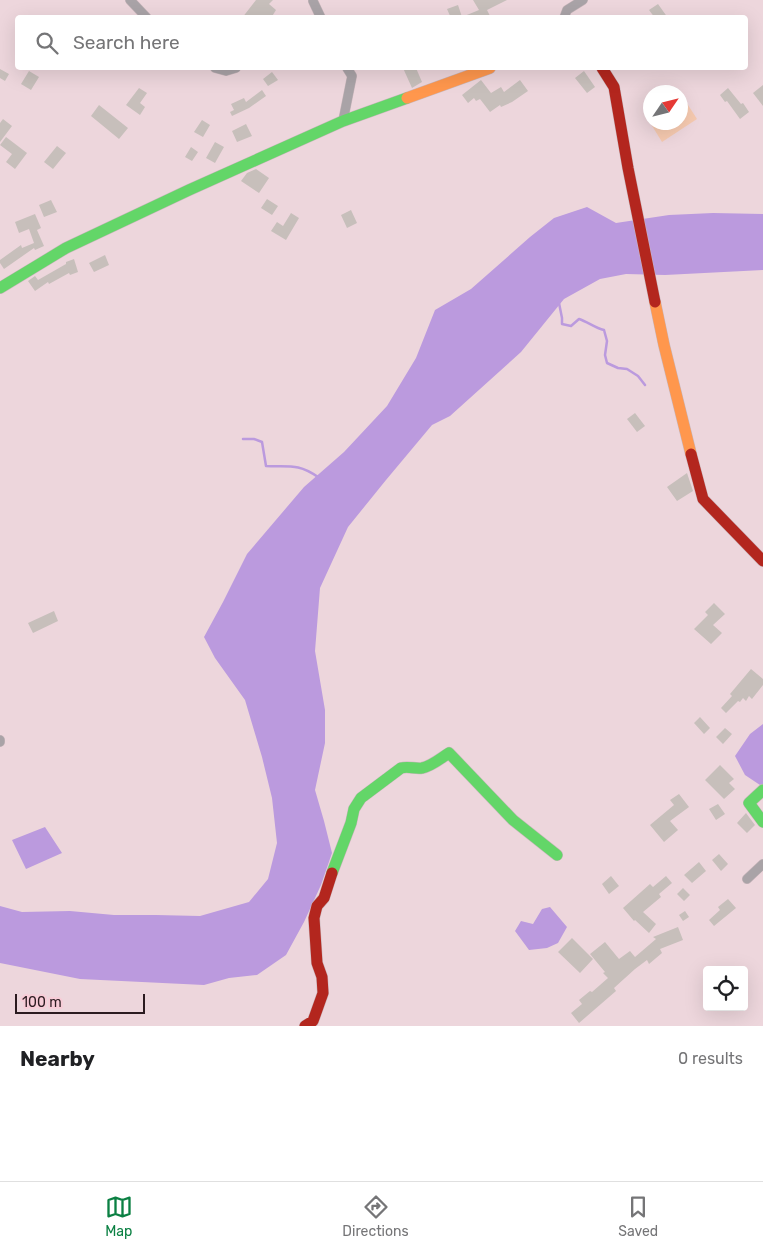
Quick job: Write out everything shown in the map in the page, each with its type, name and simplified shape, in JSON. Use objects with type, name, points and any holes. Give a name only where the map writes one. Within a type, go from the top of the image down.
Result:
[{"type":"street","points":[[130,0],[144,15]]},
{"type":"street","points":[[568,15],[583,0]]},
{"type":"street","points":[[314,1],[320,15]]},
{"type":"street","points":[[343,121],[352,76],[348,70]]},
{"type":"street","points":[[0,288],[66,248],[189,190],[343,121],[484,70]]},
{"type":"street","points":[[603,70],[614,87],[628,168],[664,345],[703,500],[763,560]]},
{"type":"street","points":[[305,1026],[313,1021],[323,993],[315,940],[314,918],[317,906],[324,898],[351,823],[354,809],[361,798],[401,768],[408,766],[424,768],[449,753],[513,820],[557,855]]},
{"type":"street","points":[[763,790],[749,803],[763,822]]},
{"type":"street","points":[[747,879],[763,864]]},
{"type":"shaded area","points":[[688,105],[697,119],[688,125]]},
{"type":"shaded area","points":[[655,130],[680,130],[662,142]]},
{"type":"shaded area","points":[[587,207],[616,223],[669,215],[713,213],[763,214],[763,270],[665,275],[626,274],[600,279],[564,299],[521,352],[450,416],[432,425],[348,527],[320,588],[315,651],[325,710],[325,743],[315,790],[332,853],[321,885],[286,955],[257,975],[229,978],[204,985],[80,979],[0,963],[0,906],[22,912],[70,911],[114,915],[200,916],[249,902],[268,879],[277,843],[272,798],[262,757],[245,700],[215,658],[204,637],[247,554],[304,487],[344,452],[387,406],[416,358],[435,310],[471,289],[554,218]]},
{"type":"shaded area","points":[[763,724],[763,784],[760,785],[745,775],[735,756],[750,734]]},
{"type":"shaded area","points":[[45,827],[62,853],[26,869],[12,840]]},
{"type":"shaded area","points":[[550,907],[567,927],[558,943],[547,948],[529,950],[515,931],[521,921],[533,924],[542,909]]},
{"type":"building","points":[[256,0],[273,0],[269,4],[276,10],[273,15],[244,15]]},
{"type":"building","points":[[473,0],[507,0],[487,10],[490,15],[467,15],[479,10]]},
{"type":"building","points":[[658,4],[666,15],[653,15],[649,10]]},
{"type":"building","points":[[458,5],[461,15],[450,15],[447,9]]},
{"type":"building","points":[[0,69],[9,74],[5,81],[0,78]]},
{"type":"building","points":[[404,70],[417,70],[422,82],[412,88]]},
{"type":"building","points":[[29,71],[39,77],[31,90],[21,84]]},
{"type":"building","points":[[584,71],[595,87],[587,93],[575,78]]},
{"type":"building","points":[[272,72],[278,80],[268,86],[263,79]]},
{"type":"building","points":[[481,80],[491,93],[501,87],[504,92],[520,80],[528,91],[512,102],[501,107],[500,105],[490,112],[480,99],[476,101],[474,98],[468,103],[462,95]]},
{"type":"building","points":[[763,85],[763,106],[753,93]]},
{"type":"building","points":[[139,88],[147,93],[140,103],[145,107],[140,115],[126,105]]},
{"type":"building","points":[[728,88],[749,112],[740,119],[727,101],[725,102],[720,95]]},
{"type":"building","points":[[262,90],[266,96],[249,108],[232,116],[230,112],[234,110],[231,104],[244,98],[246,102]]},
{"type":"building","points":[[99,105],[128,128],[119,139],[91,116]]},
{"type":"building","points":[[3,119],[12,126],[0,142],[0,123]]},
{"type":"building","points":[[202,120],[210,125],[203,137],[194,132]]},
{"type":"building","points":[[246,124],[252,136],[237,142],[232,131]]},
{"type":"building","points":[[6,137],[27,153],[15,169],[6,162],[12,154],[0,145]]},
{"type":"building","points":[[215,142],[224,147],[215,163],[206,158]]},
{"type":"building","points":[[57,146],[66,153],[53,169],[44,162]]},
{"type":"building","points":[[191,147],[198,152],[192,161],[185,157]]},
{"type":"building","points":[[256,169],[269,178],[259,193],[241,181],[247,173]]},
{"type":"building","points":[[267,199],[278,206],[272,215],[261,208]]},
{"type":"building","points":[[51,200],[57,212],[44,217],[39,205]]},
{"type":"building","points":[[351,210],[357,223],[347,228],[341,215]]},
{"type":"building","points":[[291,213],[299,218],[286,240],[271,231],[277,222],[283,226]]},
{"type":"building","points":[[35,214],[41,228],[37,230],[44,246],[35,250],[34,248],[4,269],[0,260],[21,245],[22,248],[34,243],[29,229],[19,233],[15,222]]},
{"type":"building","points":[[105,255],[109,265],[94,272],[89,263]]},
{"type":"building","points":[[74,259],[78,272],[70,275],[69,273],[49,284],[48,282],[35,291],[28,281],[35,276],[38,280]]},
{"type":"building","points":[[635,413],[645,426],[637,432],[627,419]]},
{"type":"building","points":[[687,473],[693,491],[677,501],[667,487]]},
{"type":"building","points":[[714,603],[725,614],[713,625],[722,633],[711,644],[694,629],[708,615],[705,612]]},
{"type":"building","points":[[54,611],[58,621],[33,633],[28,623]]},
{"type":"building","points":[[751,669],[763,679],[763,685],[752,699],[749,696],[746,701],[743,698],[726,713],[721,708]]},
{"type":"building","points":[[700,717],[710,728],[704,734],[694,723]]},
{"type":"building","points":[[725,728],[732,734],[723,744],[716,737]]},
{"type":"building","points":[[720,765],[734,779],[729,783],[735,789],[724,799],[705,780]]},
{"type":"building","points":[[679,794],[689,807],[670,821],[678,830],[664,842],[650,825],[674,805],[670,800]]},
{"type":"building","points":[[718,804],[725,814],[716,820],[709,809]]},
{"type":"building","points":[[746,813],[755,825],[747,833],[737,823]]},
{"type":"building","points":[[719,854],[728,864],[721,871],[712,860]]},
{"type":"building","points":[[699,862],[706,871],[692,883],[684,875]]},
{"type":"building","points":[[611,876],[619,886],[609,894],[602,884]]},
{"type":"building","points":[[666,876],[672,883],[659,894],[661,897],[643,912],[656,924],[649,933],[634,921],[623,908],[650,884],[653,887]]},
{"type":"building","points":[[683,888],[690,895],[684,901],[677,894]]},
{"type":"building","points":[[728,899],[736,908],[714,926],[709,920],[720,910],[718,907]]},
{"type":"building","points":[[685,911],[689,917],[683,921],[679,915]]},
{"type":"building","points":[[678,927],[683,940],[660,949],[662,953],[649,964],[647,960],[635,969],[614,988],[616,991],[579,1023],[571,1013],[582,1004],[579,1000],[608,978],[590,954],[605,942],[619,959],[630,951],[635,957],[656,939],[653,937]]},
{"type":"building","points":[[572,938],[593,959],[580,973],[558,952]]},
{"type":"waterway","points":[[559,303],[562,324],[571,326],[579,319],[604,330],[607,341],[605,355],[607,363],[618,368],[627,369],[638,376],[645,385]]},
{"type":"waterway","points":[[243,439],[254,439],[262,442],[266,466],[299,468],[318,477]]},
{"type":"traffic: fast","points":[[0,288],[66,248],[189,190],[343,121],[407,98]]},
{"type":"traffic: fast","points":[[332,873],[351,823],[354,809],[361,798],[401,768],[426,767],[449,753],[513,820],[557,855]]},
{"type":"traffic: fast","points":[[763,790],[749,803],[763,822]]},
{"type":"traffic: slow","points":[[407,98],[484,70]]},
{"type":"traffic: slow","points":[[655,302],[691,454]]},
{"type":"traffic: jam","points":[[603,70],[614,87],[655,302]]},
{"type":"traffic: jam","points":[[691,454],[703,499],[763,561]]},
{"type":"traffic: jam","points":[[305,1026],[313,1021],[323,993],[322,977],[317,963],[314,918],[317,906],[324,898],[332,873]]}]
